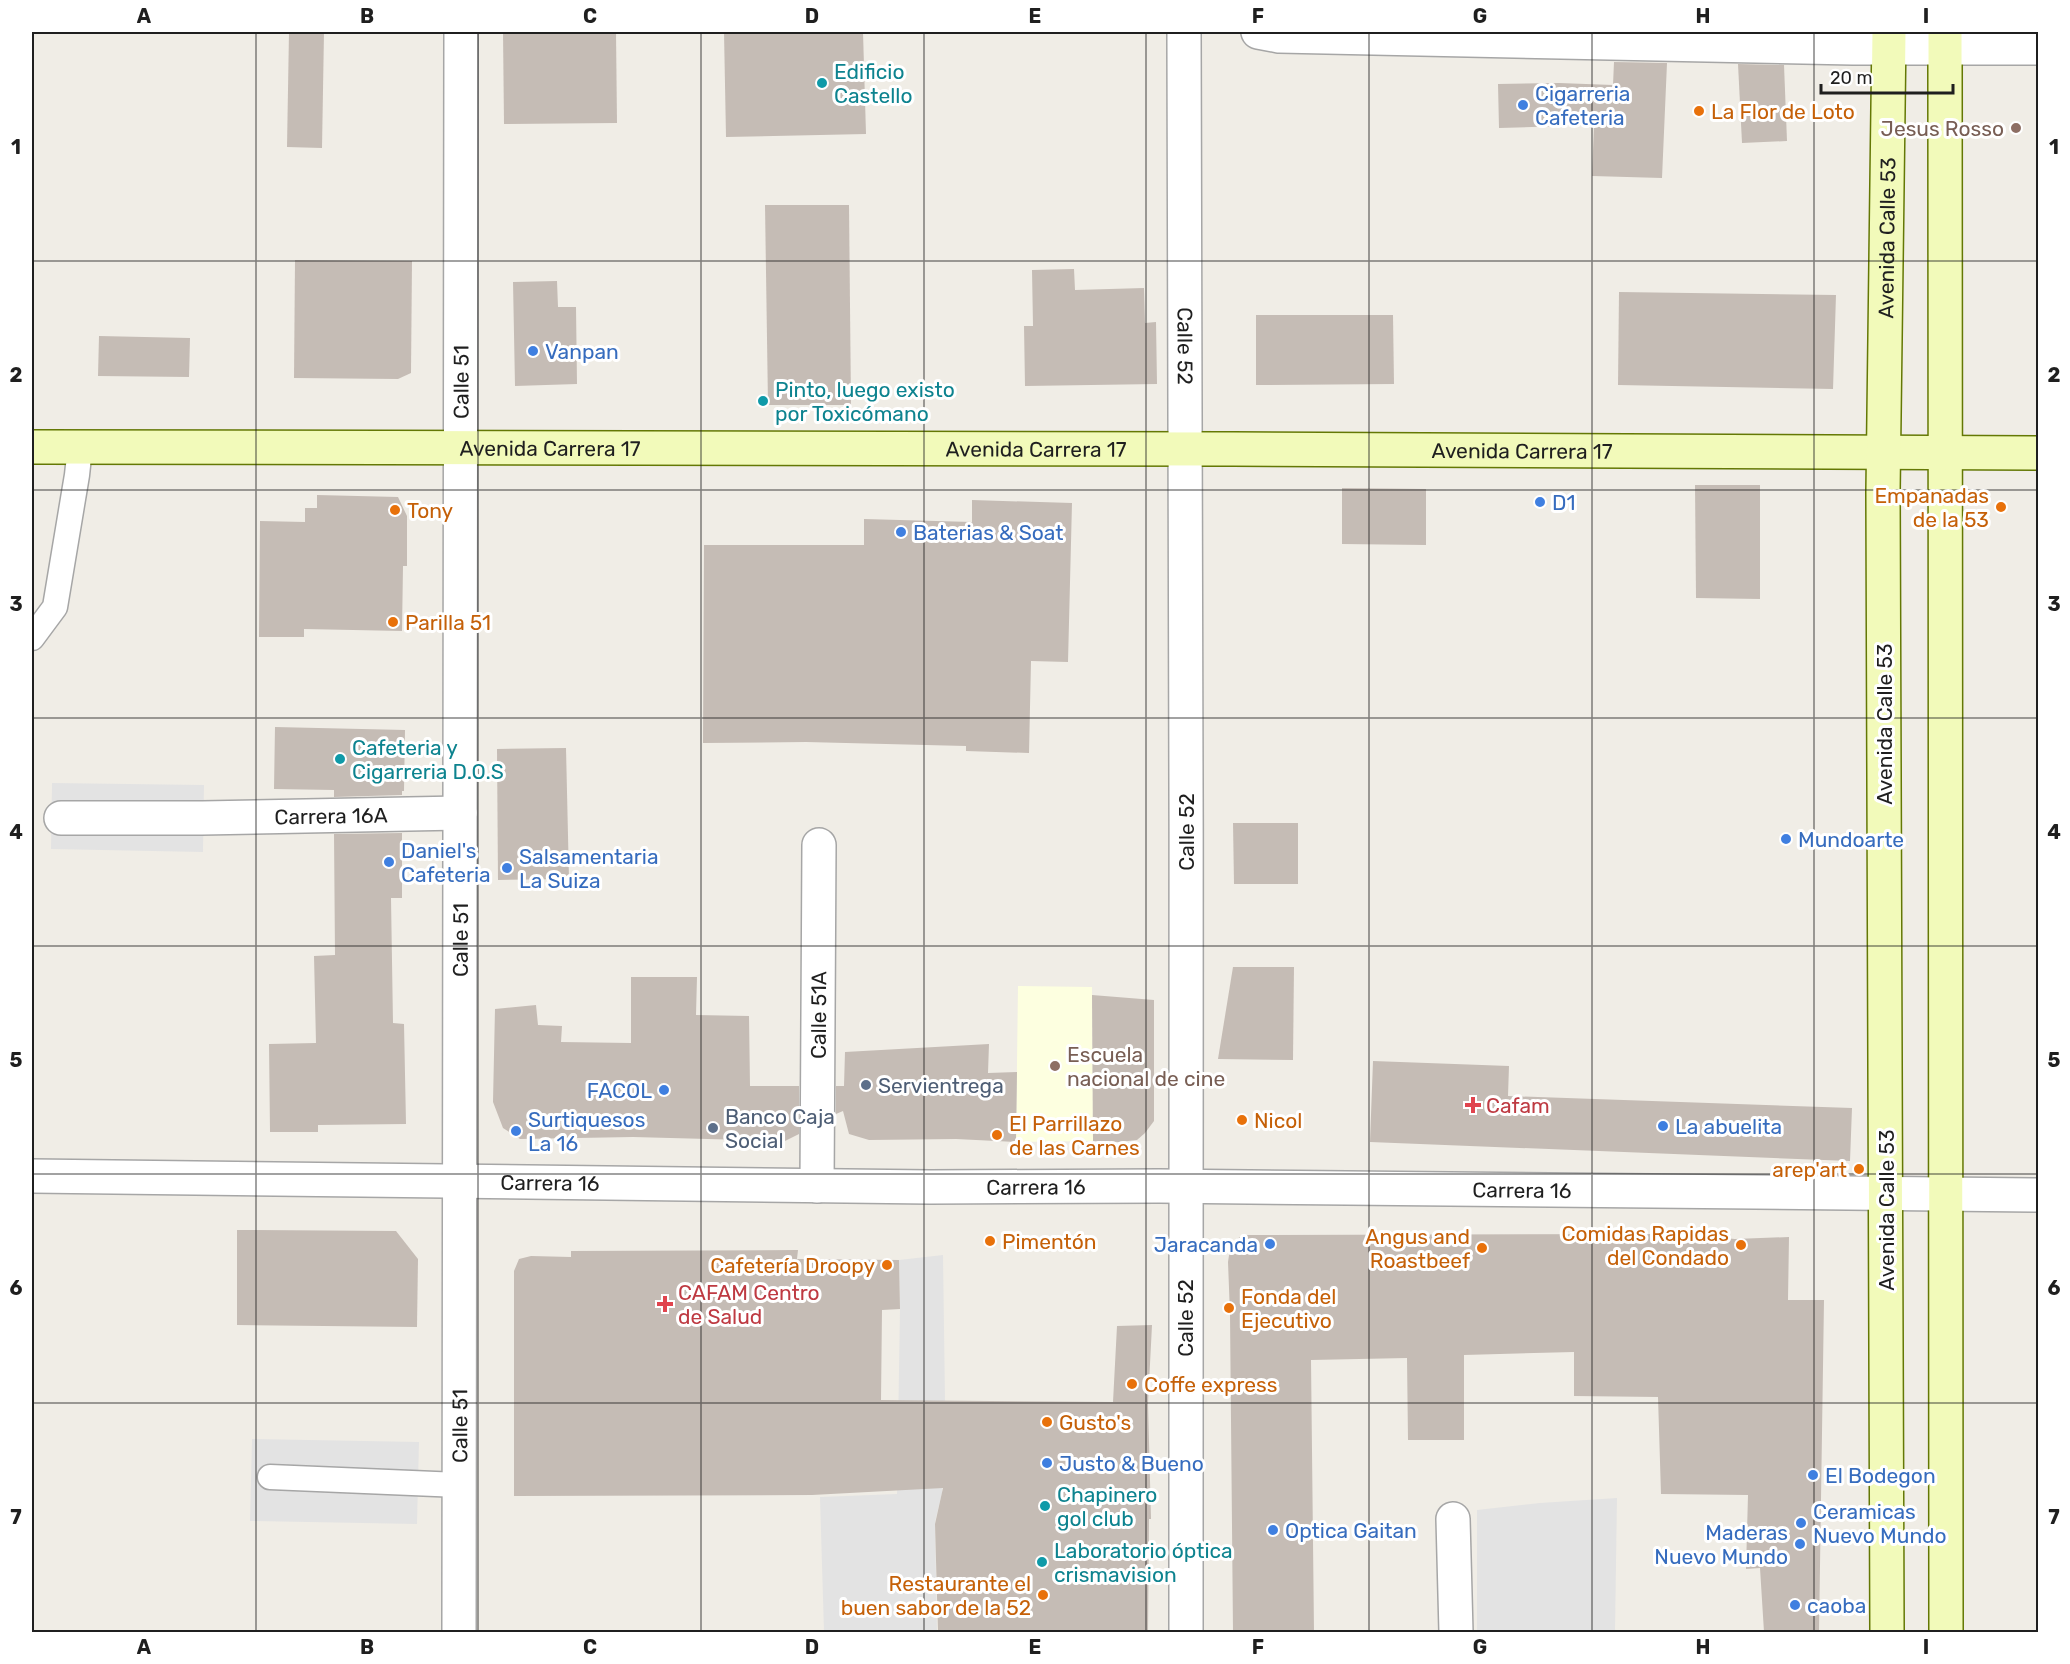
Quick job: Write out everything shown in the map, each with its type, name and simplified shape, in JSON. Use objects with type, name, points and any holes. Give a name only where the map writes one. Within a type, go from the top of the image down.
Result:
[{"type":"main road","name":"Avenida Calle 53","points":[[1887,1632],[1884,452],[1888,40]]},
{"type":"main road","points":[[1945,40],[1946,1632]]},
{"type":"main road","name":"Avenida Carrera 17","points":[[32,447],[2038,453]]},
{"type":"street","name":"Calle 51","points":[[459,1632],[461,32]]},
{"type":"street","name":"Calle 52","points":[[1184,32],[1187,449],[1186,1632]]},
{"type":"street","points":[[1258,32],[1279,36],[1945,40],[2038,48]]},
{"type":"street","name":"Carrera 16A","points":[[61,818],[460,813]]},
{"type":"street","name":"Calle 51A","points":[[817,1186],[819,845]]},
{"type":"street","name":"Carrera 16","points":[[32,1176],[817,1186],[2038,1195]]},
{"type":"street","points":[[1453,1519],[1456,1632]]},
{"type":"lane","points":[[32,639],[55,607],[80,447]]},
{"type":"lane","points":[[270,1477],[459,1485]]},
{"type":"shaded area","points":[[52,783],[204,785],[203,852],[51,849]]},
{"type":"shaded area","name":"Escuela nacional de cine","points":[[1018,986],[1092,987],[1093,1141],[1016,1142]]},
{"type":"shaded area","points":[[943,1255],[945,1401],[942,1493],[935,1522],[937,1632],[824,1632],[820,1497],[897,1494],[899,1260]]},
{"type":"shaded area","points":[[252,1439],[419,1442],[417,1524],[250,1521]]},
{"type":"shaded area","points":[[1617,1498],[1615,1632],[1477,1632],[1477,1510]]},
{"type":"building","points":[[289,32],[324,32],[322,148],[287,147]]},
{"type":"building","points":[[503,32],[616,32],[617,123],[504,124]]},
{"type":"building","name":"Edificio Castello","points":[[724,32],[863,32],[866,134],[726,137]]},
{"type":"building","points":[[1614,62],[1667,63],[1662,178],[1592,176],[1594,125],[1499,128],[1498,84],[1613,85]]},
{"type":"building","points":[[1738,64],[1784,65],[1787,141],[1742,143]]},
{"type":"building","points":[[765,205],[849,205],[851,405],[768,405]]},
{"type":"building","points":[[295,260],[412,261],[411,373],[398,379],[294,378]]},
{"type":"building","points":[[1074,269],[1075,290],[1144,288],[1145,323],[1156,322],[1157,384],[1025,386],[1024,326],[1033,326],[1032,270]]},
{"type":"building","points":[[557,281],[558,307],[576,307],[577,384],[515,386],[513,282]]},
{"type":"building","points":[[1619,292],[1836,295],[1833,389],[1618,385]]},
{"type":"building","points":[[1256,315],[1393,315],[1394,384],[1256,385]]},
{"type":"building","points":[[99,336],[190,338],[189,377],[98,376]]},
{"type":"building","points":[[1695,485],[1760,485],[1760,599],[1696,598]]},
{"type":"building","points":[[1342,488],[1426,489],[1426,545],[1342,544]]},
{"type":"building","points":[[317,495],[398,497],[407,516],[407,566],[403,566],[402,631],[304,629],[304,637],[259,637],[260,521],[305,522],[305,508],[317,508]]},
{"type":"building","points":[[972,500],[1072,503],[1068,662],[1031,661],[1029,753],[966,751],[966,746],[806,742],[703,743],[704,545],[864,545],[864,519],[972,522]]},
{"type":"building","name":"Cafeteria y Cigarreria D.O.S","points":[[275,727],[405,730],[404,791],[402,795],[334,797],[334,790],[274,789]]},
{"type":"building","points":[[566,748],[569,879],[498,880],[497,749]]},
{"type":"building","points":[[1233,823],[1298,823],[1298,884],[1234,884]]},
{"type":"building","points":[[402,833],[402,898],[391,898],[393,1023],[404,1024],[406,1124],[318,1125],[318,1132],[270,1132],[269,1044],[316,1043],[314,956],[335,955],[334,834]]},
{"type":"building","points":[[1233,967],[1294,967],[1293,1060],[1218,1059]]},
{"type":"building","points":[[631,977],[697,977],[696,1015],[749,1016],[750,1086],[799,1086],[799,1134],[785,1141],[633,1137],[520,1139],[503,1128],[493,1102],[495,1009],[536,1005],[538,1025],[562,1026],[561,1042],[631,1043]]},
{"type":"building","points":[[1092,995],[1154,1000],[1154,1121],[1137,1140],[1093,1141]]},
{"type":"building","points":[[989,1044],[988,1073],[1017,1072],[1016,1142],[956,1139],[869,1140],[849,1134],[843,1111],[836,1114],[836,1086],[844,1086],[845,1052]]},
{"type":"building","points":[[1373,1061],[1509,1066],[1508,1096],[1852,1108],[1850,1161],[1370,1142]]},
{"type":"building","points":[[237,1230],[396,1231],[418,1259],[417,1327],[237,1325]]},
{"type":"building","points":[[1678,1234],[1735,1239],[1789,1237],[1788,1300],[1824,1300],[1819,1632],[1764,1632],[1760,1568],[1746,1569],[1748,1495],[1661,1494],[1658,1397],[1574,1396],[1574,1352],[1464,1355],[1464,1440],[1408,1440],[1407,1358],[1311,1360],[1314,1632],[1233,1632],[1228,1262],[1231,1242],[1244,1235]]},
{"type":"building","points":[[798,1250],[797,1259],[899,1260],[900,1309],[882,1310],[881,1400],[1113,1402],[1117,1326],[1152,1325],[1148,1403],[1151,1519],[1149,1519],[1148,1632],[938,1632],[935,1524],[943,1488],[812,1495],[514,1496],[514,1271],[519,1259],[531,1256],[571,1257],[571,1251]]},
{"type":"place","name":"Edificio Castello","points":[[822,83]]},
{"type":"place","name":"Cigarreria Cafeteria","points":[[1523,105]]},
{"type":"place","name":"La Flor de Loto","points":[[1699,111]]},
{"type":"place","name":"Jesus Rosso","points":[[2016,128]]},
{"type":"place","name":"Vanpan","points":[[533,351]]},
{"type":"place","name":"Pinto, luego existo por Toxicómano","points":[[763,401]]},
{"type":"place","name":"D1","points":[[1540,502]]},
{"type":"place","name":"Empanadas de la 53","points":[[2001,507]]},
{"type":"place","name":"Tony","points":[[395,510]]},
{"type":"place","name":"Baterias & Soat","points":[[901,532]]},
{"type":"place","name":"Parilla 51","points":[[393,622]]},
{"type":"place","name":"Cafeteria y Cigarreria D.O.S","points":[[340,759]]},
{"type":"place","name":"Mundoarte","points":[[1786,839]]},
{"type":"place","name":"Daniel's Cafeteria","points":[[389,862]]},
{"type":"place","name":"Salsamentaria La Suiza","points":[[507,868]]},
{"type":"place","name":"Escuela nacional de cine","points":[[1055,1066]]},
{"type":"place","name":"Servientrega","points":[[866,1085]]},
{"type":"place","name":"FACOL","points":[[664,1090]]},
{"type":"place","name":"Cafam","points":[[1473,1105]]},
{"type":"place","name":"Nicol","points":[[1242,1120]]},
{"type":"place","name":"La abuelita","points":[[1663,1126]]},
{"type":"place","name":"Banco Caja Social","points":[[713,1128]]},
{"type":"place","name":"Surtiquesos La 16","points":[[516,1131]]},
{"type":"place","name":"El Parrillazo de las Carnes","points":[[997,1135]]},
{"type":"place","name":"arep'art","points":[[1859,1169]]},
{"type":"place","name":"Pimentón","points":[[990,1241]]},
{"type":"place","name":"Jaracanda","points":[[1270,1244]]},
{"type":"place","name":"Comidas Rapidas del Condado","points":[[1741,1245]]},
{"type":"place","name":"Angus and Roastbeef","points":[[1482,1248]]},
{"type":"place","name":"Cafetería Droopy","points":[[887,1265]]},
{"type":"place","name":"CAFAM Centro de Salud","points":[[665,1304]]},
{"type":"place","name":"Fonda del Ejecutivo","points":[[1229,1308]]},
{"type":"place","name":"Coffe express","points":[[1132,1384]]},
{"type":"place","name":"Gusto's","points":[[1047,1422]]},
{"type":"place","name":"Justo & Bueno","points":[[1047,1463]]},
{"type":"place","name":"El Bodegon","points":[[1813,1475]]},
{"type":"place","name":"Chapinero gol club","points":[[1045,1506]]},
{"type":"place","name":"Ceramicas Nuevo Mundo","points":[[1801,1523]]},
{"type":"place","name":"Optica Gaitan","points":[[1273,1530]]},
{"type":"place","name":"Maderas Nuevo Mundo","points":[[1800,1544]]},
{"type":"place","name":"Laboratorio óptica crismavision","points":[[1042,1562]]},
{"type":"place","name":"Restaurante el buen sabor de la 52","points":[[1043,1595]]},
{"type":"place","name":"caoba","points":[[1795,1605]]}]
